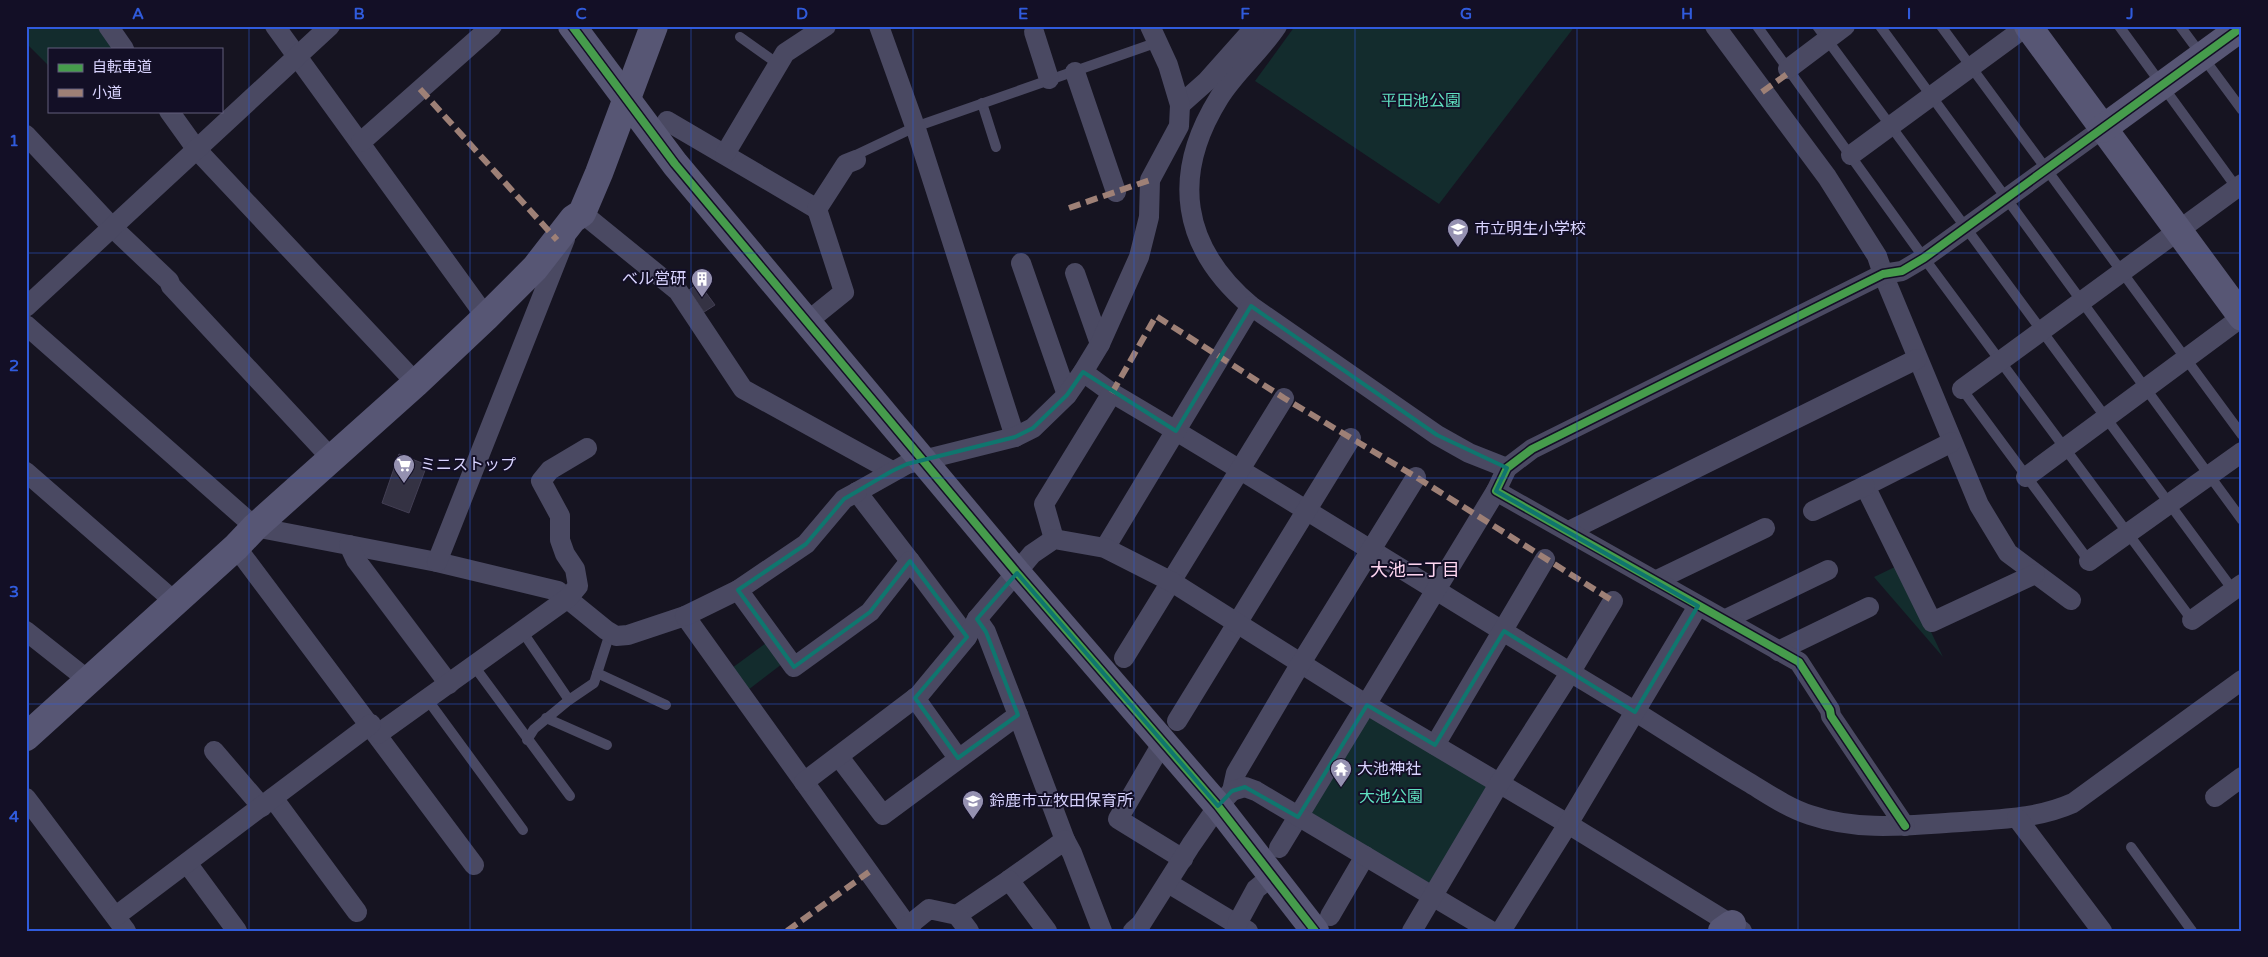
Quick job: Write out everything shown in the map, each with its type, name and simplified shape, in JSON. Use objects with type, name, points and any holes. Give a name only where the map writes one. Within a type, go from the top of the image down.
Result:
[{"type":"street","points":[[108,26],[123,48]]},
{"type":"street","points":[[275,26],[361,142],[486,317]]},
{"type":"street","points":[[26,307],[330,26]]},
{"type":"street","points":[[361,142],[492,26]]},
{"type":"street","points":[[572,26],[676,164],[1017,573],[1170,731],[1225,799],[1272,876],[1322,923],[1366,856]]},
{"type":"street","points":[[436,562],[577,216],[599,173],[654,26]]},
{"type":"street","points":[[725,154],[785,53],[826,26]]},
{"type":"street","points":[[880,26],[915,127],[1015,437]]},
{"type":"street","points":[[1715,26],[1827,177],[1877,256],[1882,274],[1979,505],[2008,553],[2071,600]]},
{"type":"street","points":[[1788,69],[1822,33],[1845,26]]},
{"type":"street","points":[[1851,155],[2028,26],[2242,317],[2026,477]]},
{"type":"street","points":[[1270,27],[1218,98],[1202,131],[1191,165],[1189,206],[1207,255],[1237,294],[1251,306],[1438,435],[1469,453],[1506,468]]},
{"type":"street","points":[[1180,104],[1270,27]]},
{"type":"street","points":[[1279,848],[1496,491],[1506,468],[1532,449],[1882,274],[1902,271],[1924,258],[2242,27]]},
{"type":"street","points":[[1034,32],[1049,79]]},
{"type":"street","points":[[26,325],[255,527],[436,562],[558,591],[610,633],[616,636],[628,635],[685,616],[738,590],[806,544],[844,499],[892,471],[907,464],[1015,437],[1033,428],[1067,395],[1100,344],[1139,257],[1149,217],[1150,180],[1179,126],[1180,104],[1154,34]]},
{"type":"street","points":[[1075,72],[1116,192]]},
{"type":"street","points":[[170,112],[197,150],[416,383]]},
{"type":"street","points":[[668,121],[817,209],[844,292],[808,321]]},
{"type":"street","points":[[29,145],[169,281],[171,286],[332,459]]},
{"type":"street","points":[[817,209],[846,164],[856,160]]},
{"type":"street","points":[[1962,389],[2121,272],[2240,189]]},
{"type":"street","points":[[26,737],[174,601],[236,547],[255,527],[416,383],[486,317],[535,268],[577,216]]},
{"type":"street","points":[[577,216],[678,291],[743,389],[892,471]]},
{"type":"street","points":[[1021,263],[1067,395]]},
{"type":"street","points":[[1075,273],[1100,344]]},
{"type":"street","points":[[1105,548],[1251,306]]},
{"type":"street","points":[[1569,531],[1917,359]]},
{"type":"street","points":[[1083,372],[1112,393],[1777,799],[1808,814],[1849,825],[1905,826],[2017,818],[2034,816],[2073,803],[2242,680]]},
{"type":"street","points":[[1054,539],[1044,504],[1112,393]]},
{"type":"street","points":[[1124,658],[1284,398]]},
{"type":"street","points":[[1183,858],[1118,819],[1170,731],[1351,438]]},
{"type":"street","points":[[1813,511],[1952,442]]},
{"type":"street","points":[[26,798],[121,924],[187,863],[268,803],[374,729],[427,699],[449,684],[568,598],[578,586],[575,569],[565,554],[560,540],[560,516],[541,481],[550,470],[586,448]]},
{"type":"street","points":[[2089,561],[2242,452]]},
{"type":"street","points":[[26,472],[174,601]]},
{"type":"street","points":[[1133,931],[1141,924],[1183,858],[1225,799],[1236,773],[1301,663],[1416,477]]},
{"type":"street","points":[[1865,486],[1932,622],[2035,574]]},
{"type":"street","points":[[1496,491],[1799,662],[1832,716],[1905,826]]},
{"type":"street","points":[[857,492],[967,636]]},
{"type":"street","points":[[1655,581],[1765,528]]},
{"type":"street","points":[[804,782],[915,698],[967,636],[977,619],[1032,554],[1054,539],[1105,548],[1172,582],[1367,705],[1568,824],[1732,928]]},
{"type":"street","points":[[349,545],[356,560],[449,684]]},
{"type":"street","points":[[236,547],[474,865]]},
{"type":"street","points":[[1435,745],[1545,559]]},
{"type":"street","points":[[738,590],[794,667],[870,612],[910,561]]},
{"type":"street","points":[[1724,620],[1828,570]]},
{"type":"street","points":[[2192,620],[2239,592]]},
{"type":"street","points":[[1412,931],[1499,784],[1614,601]]},
{"type":"street","points":[[1501,931],[1568,824],[1698,606]]},
{"type":"street","points":[[1778,651],[1869,607]]},
{"type":"street","points":[[685,616],[910,928],[929,909],[963,923],[1010,880],[1065,840]]},
{"type":"street","points":[[977,619],[986,632],[1065,840],[1072,853],[1102,931]]},
{"type":"street","points":[[26,631],[88,680]]},
{"type":"street","points":[[915,698],[958,758]]},
{"type":"street","points":[[839,757],[883,815],[1018,715]]},
{"type":"street","points":[[214,751],[268,803],[357,912]]},
{"type":"street","points":[[2215,797],[2242,777]]},
{"type":"street","points":[[1225,799],[1245,787],[1256,791],[1492,931]]},
{"type":"street","points":[[2017,818],[2102,931]]},
{"type":"street","points":[[187,863],[237,931]]},
{"type":"street","points":[[1168,883],[1236,927],[1256,890],[1272,876]]},
{"type":"street","points":[[1010,880],[1047,931]]},
{"type":"lane","points":[[1756,26],[1924,258],[2192,620]]},
{"type":"lane","points":[[1880,26],[1930,97],[2242,520]]},
{"type":"lane","points":[[1941,26],[2045,170],[2242,435]]},
{"type":"lane","points":[[2119,26],[2240,189]]},
{"type":"lane","points":[[2180,26],[2242,110]]},
{"type":"lane","points":[[1822,33],[2170,504],[2239,592]]},
{"type":"lane","points":[[856,160],[856,155],[915,127],[1049,79],[1075,72],[1154,34]]},
{"type":"lane","points":[[740,37],[778,64]]},
{"type":"lane","points":[[982,103],[996,147]]},
{"type":"lane","points":[[1962,389],[2089,561]]},
{"type":"lane","points":[[522,631],[569,700]]},
{"type":"lane","points":[[527,740],[534,729],[546,718],[594,683],[610,633]]},
{"type":"lane","points":[[474,666],[570,796]]},
{"type":"lane","points":[[597,673],[666,705]]},
{"type":"lane","points":[[427,699],[522,830]]},
{"type":"lane","points":[[546,718],[607,745]]},
{"type":"lane","points":[[2131,847],[2192,931]]},
{"type":"highlighted area","points":[[1251,306],[1437,435],[1507,468],[1496,491],[1698,606],[1635,712],[1504,631],[1435,745],[1367,705],[1298,817],[1245,787],[1232,791],[1218,806],[1017,573],[977,619],[986,632],[1018,715],[958,758],[915,698],[967,637],[910,561],[870,612],[794,667],[738,590],[806,544],[844,499],[892,471],[907,464],[1015,437],[1033,428],[1067,395],[1083,372],[1176,431]]},
{"type":"green space","points":[[26,26],[99,26],[114,48],[48,48],[48,65],[26,43]]},
{"type":"green space","name":"平田池公園","points":[[1295,26],[1575,26],[1439,204],[1255,81]]},
{"type":"green space","points":[[1899,565],[1943,657],[1874,577]]},
{"type":"green space","points":[[766,643],[782,664],[748,690],[732,668]]},
{"type":"green space","name":"大池公園","points":[[1368,713],[1486,785],[1487,794],[1435,886],[1308,817]]},
{"type":"building","name":"べル営研","points":[[699,283],[715,305],[704,312],[689,290]]},
{"type":"building","name":"ミニストップ","points":[[399,454],[427,465],[409,513],[382,503]]},
{"type":"marked path","points":[[1762,92],[1790,72]]},
{"type":"marked path","points":[[420,89],[557,240]]},
{"type":"marked path","points":[[1069,208],[1150,180]]},
{"type":"marked path","points":[[1112,393],[1156,316],[1284,398],[1416,477],[1613,601]]},
{"type":"marked path","points":[[787,931],[869,872]]},
{"type":"cycle path","points":[[572,26],[675,164],[1017,573],[1218,806],[1315,931]]},
{"type":"cycle path","points":[[1905,826],[1831,716],[1830,710],[1799,662],[1496,491],[1507,468],[1532,449],[1883,274],[1902,271],[1924,258],[2242,27]]},
{"type":"place","name":"市立明生小学校","points":[[1458,248]]},
{"type":"place","name":"べル営研","points":[[702,298]]},
{"type":"place","name":"ミニストップ","points":[[404,484]]},
{"type":"place","name":"大池神社","points":[[1341,788]]},
{"type":"place","name":"鈴鹿市立牧田保育所","points":[[973,820]]},
{"type":"district","name":"大池二丁目","points":[[1415,570]]}]
